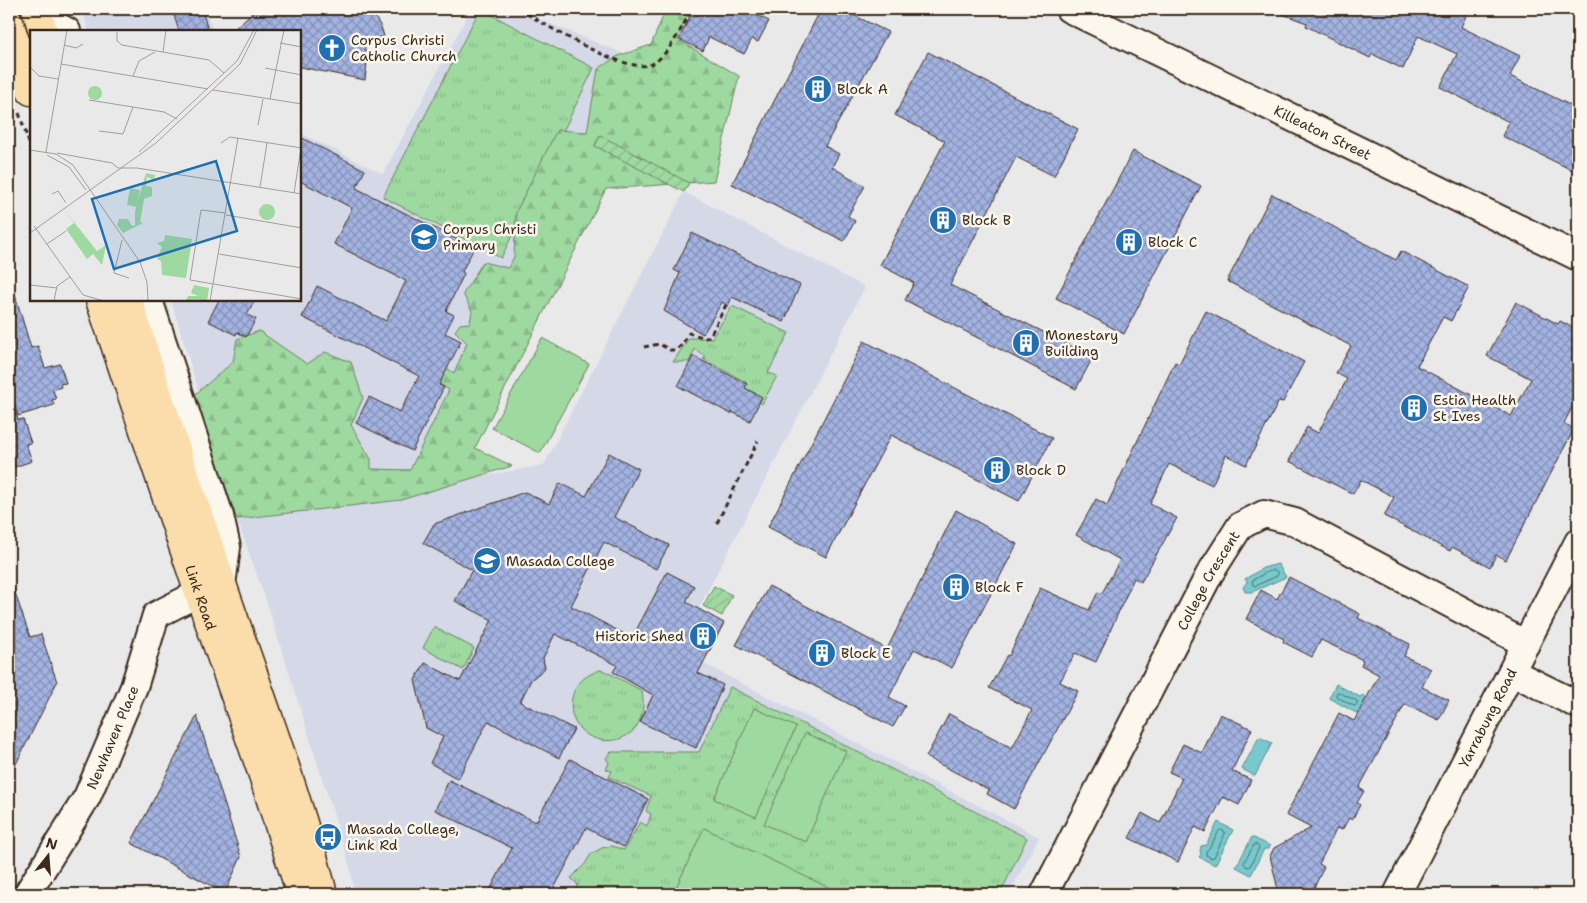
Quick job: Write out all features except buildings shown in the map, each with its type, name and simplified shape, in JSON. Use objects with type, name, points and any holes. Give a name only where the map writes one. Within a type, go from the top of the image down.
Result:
[{"type":"main road","points":[[9,22],[30,88]]},
{"type":"main road","name":"Link Road","points":[[100,301],[211,589],[283,758],[309,838],[323,894]]},
{"type":"main road","name":"Link Road","points":[[128,301],[159,403],[263,774],[301,894]]},
{"type":"street","name":"Killeaton Street","points":[[1069,9],[1578,257]]},
{"type":"street","points":[[39,19],[65,30]]},
{"type":"street","points":[[149,301],[220,516],[228,547],[211,589]]},
{"type":"street","name":"College Crescent","points":[[1044,894],[1209,575],[1240,526],[1264,514],[1295,522],[1526,644]]},
{"type":"street","name":"Yarrabung Road","points":[[1397,894],[1578,542]]},
{"type":"street","name":"Newhaven Place","points":[[26,894],[87,797],[134,687],[156,615],[211,589]]},
{"type":"street","points":[[1512,672],[1578,705]]},
{"type":"path","points":[[519,9],[567,37],[608,56],[644,67],[653,63],[673,44],[692,9]]},
{"type":"path","points":[[644,347],[659,344],[670,350],[676,350],[682,345],[689,333],[706,338],[710,336],[726,305]]},
{"type":"path","points":[[717,522],[758,441]]},
{"type":"shaded area","points":[[82,9],[205,9],[213,30],[89,30]]},
{"type":"shaded area","name":"Masada College","points":[[471,9],[514,9],[639,60],[418,488],[544,465],[684,192],[865,287],[677,650],[1039,837],[1009,894],[355,894],[349,863],[267,603],[237,519],[171,301],[301,301],[301,133],[383,174]]},
{"type":"green space","points":[[480,9],[594,68],[501,258],[383,197]]},
{"type":"green space","points":[[666,9],[690,9],[677,39],[739,76],[714,181],[606,189],[475,448],[512,466],[401,500],[237,519],[192,397],[233,362],[237,339],[259,331],[307,364],[325,352],[351,362],[363,398],[351,425],[371,459],[371,469],[410,470],[449,390],[433,380],[442,365],[454,373],[467,343],[455,331],[460,324],[470,323],[472,311],[463,294],[483,262],[508,268],[514,257],[516,212],[557,130],[587,132],[598,69],[618,56],[651,45]]},
{"type":"green space","points":[[600,135],[689,183],[684,192],[595,146]]},
{"type":"green space","points":[[732,306],[789,333],[768,373],[777,376],[762,404],[744,391],[746,382],[703,359],[706,357],[695,349],[689,362],[673,362],[689,338],[712,338]]},
{"type":"green space","points":[[542,338],[589,364],[540,453],[492,428]]},
{"type":"green space","points":[[714,586],[732,595],[722,616],[703,606]]},
{"type":"green space","points":[[434,627],[474,648],[463,670],[423,648]]},
{"type":"green space","points":[[600,670],[642,691],[642,713],[635,729],[622,738],[608,741],[593,738],[580,729],[573,716],[572,698],[578,684],[590,674]]},
{"type":"green space","points":[[730,687],[1027,838],[1000,894],[568,894],[574,893],[578,885],[571,878],[585,864],[591,854],[602,848],[612,846],[624,850],[640,822],[647,826],[651,814],[646,811],[651,796],[609,777],[612,771],[606,769],[609,763],[606,758],[611,752],[699,752]]},
{"type":"green space","points":[[754,708],[796,727],[756,817],[714,799]]},
{"type":"green space","points":[[805,733],[846,751],[806,842],[764,824]]},
{"type":"green space","points":[[704,828],[842,894],[673,894]]},
{"type":"water","points":[[1278,564],[1286,577],[1252,592],[1245,592],[1243,587],[1247,582],[1245,579],[1263,568]]},
{"type":"water","points":[[1336,684],[1360,697],[1363,695],[1367,698],[1358,714],[1329,698]]},
{"type":"water","points":[[1259,737],[1272,743],[1255,776],[1242,769]]},
{"type":"water","points":[[1218,822],[1233,830],[1215,865],[1199,857],[1201,846],[1206,845]]},
{"type":"water","points":[[1252,837],[1270,846],[1268,849],[1264,849],[1251,875],[1236,867]]},
{"type":"place","name":"Corpus Christi Catholic Church","points":[[332,48]]},
{"type":"place","name":"Block A","points":[[818,89]]},
{"type":"place","name":"Block B","points":[[943,220]]},
{"type":"place","name":"Corpus Christi Primary","points":[[424,237]]},
{"type":"place","name":"Block C","points":[[1129,242]]},
{"type":"place","name":"Monestary Building","points":[[1026,343]]},
{"type":"place","name":"Estia Health St Ives","points":[[1414,408]]},
{"type":"place","name":"Block D","points":[[997,470]]},
{"type":"place","name":"Masada College","points":[[487,561]]},
{"type":"place","name":"Block F","points":[[956,587]]},
{"type":"place","name":"Historic Shed","points":[[703,636]]},
{"type":"place","name":"Block E","points":[[822,653]]},
{"type":"place","name":"Masada College, Link Rd","points":[[328,837]]}]
